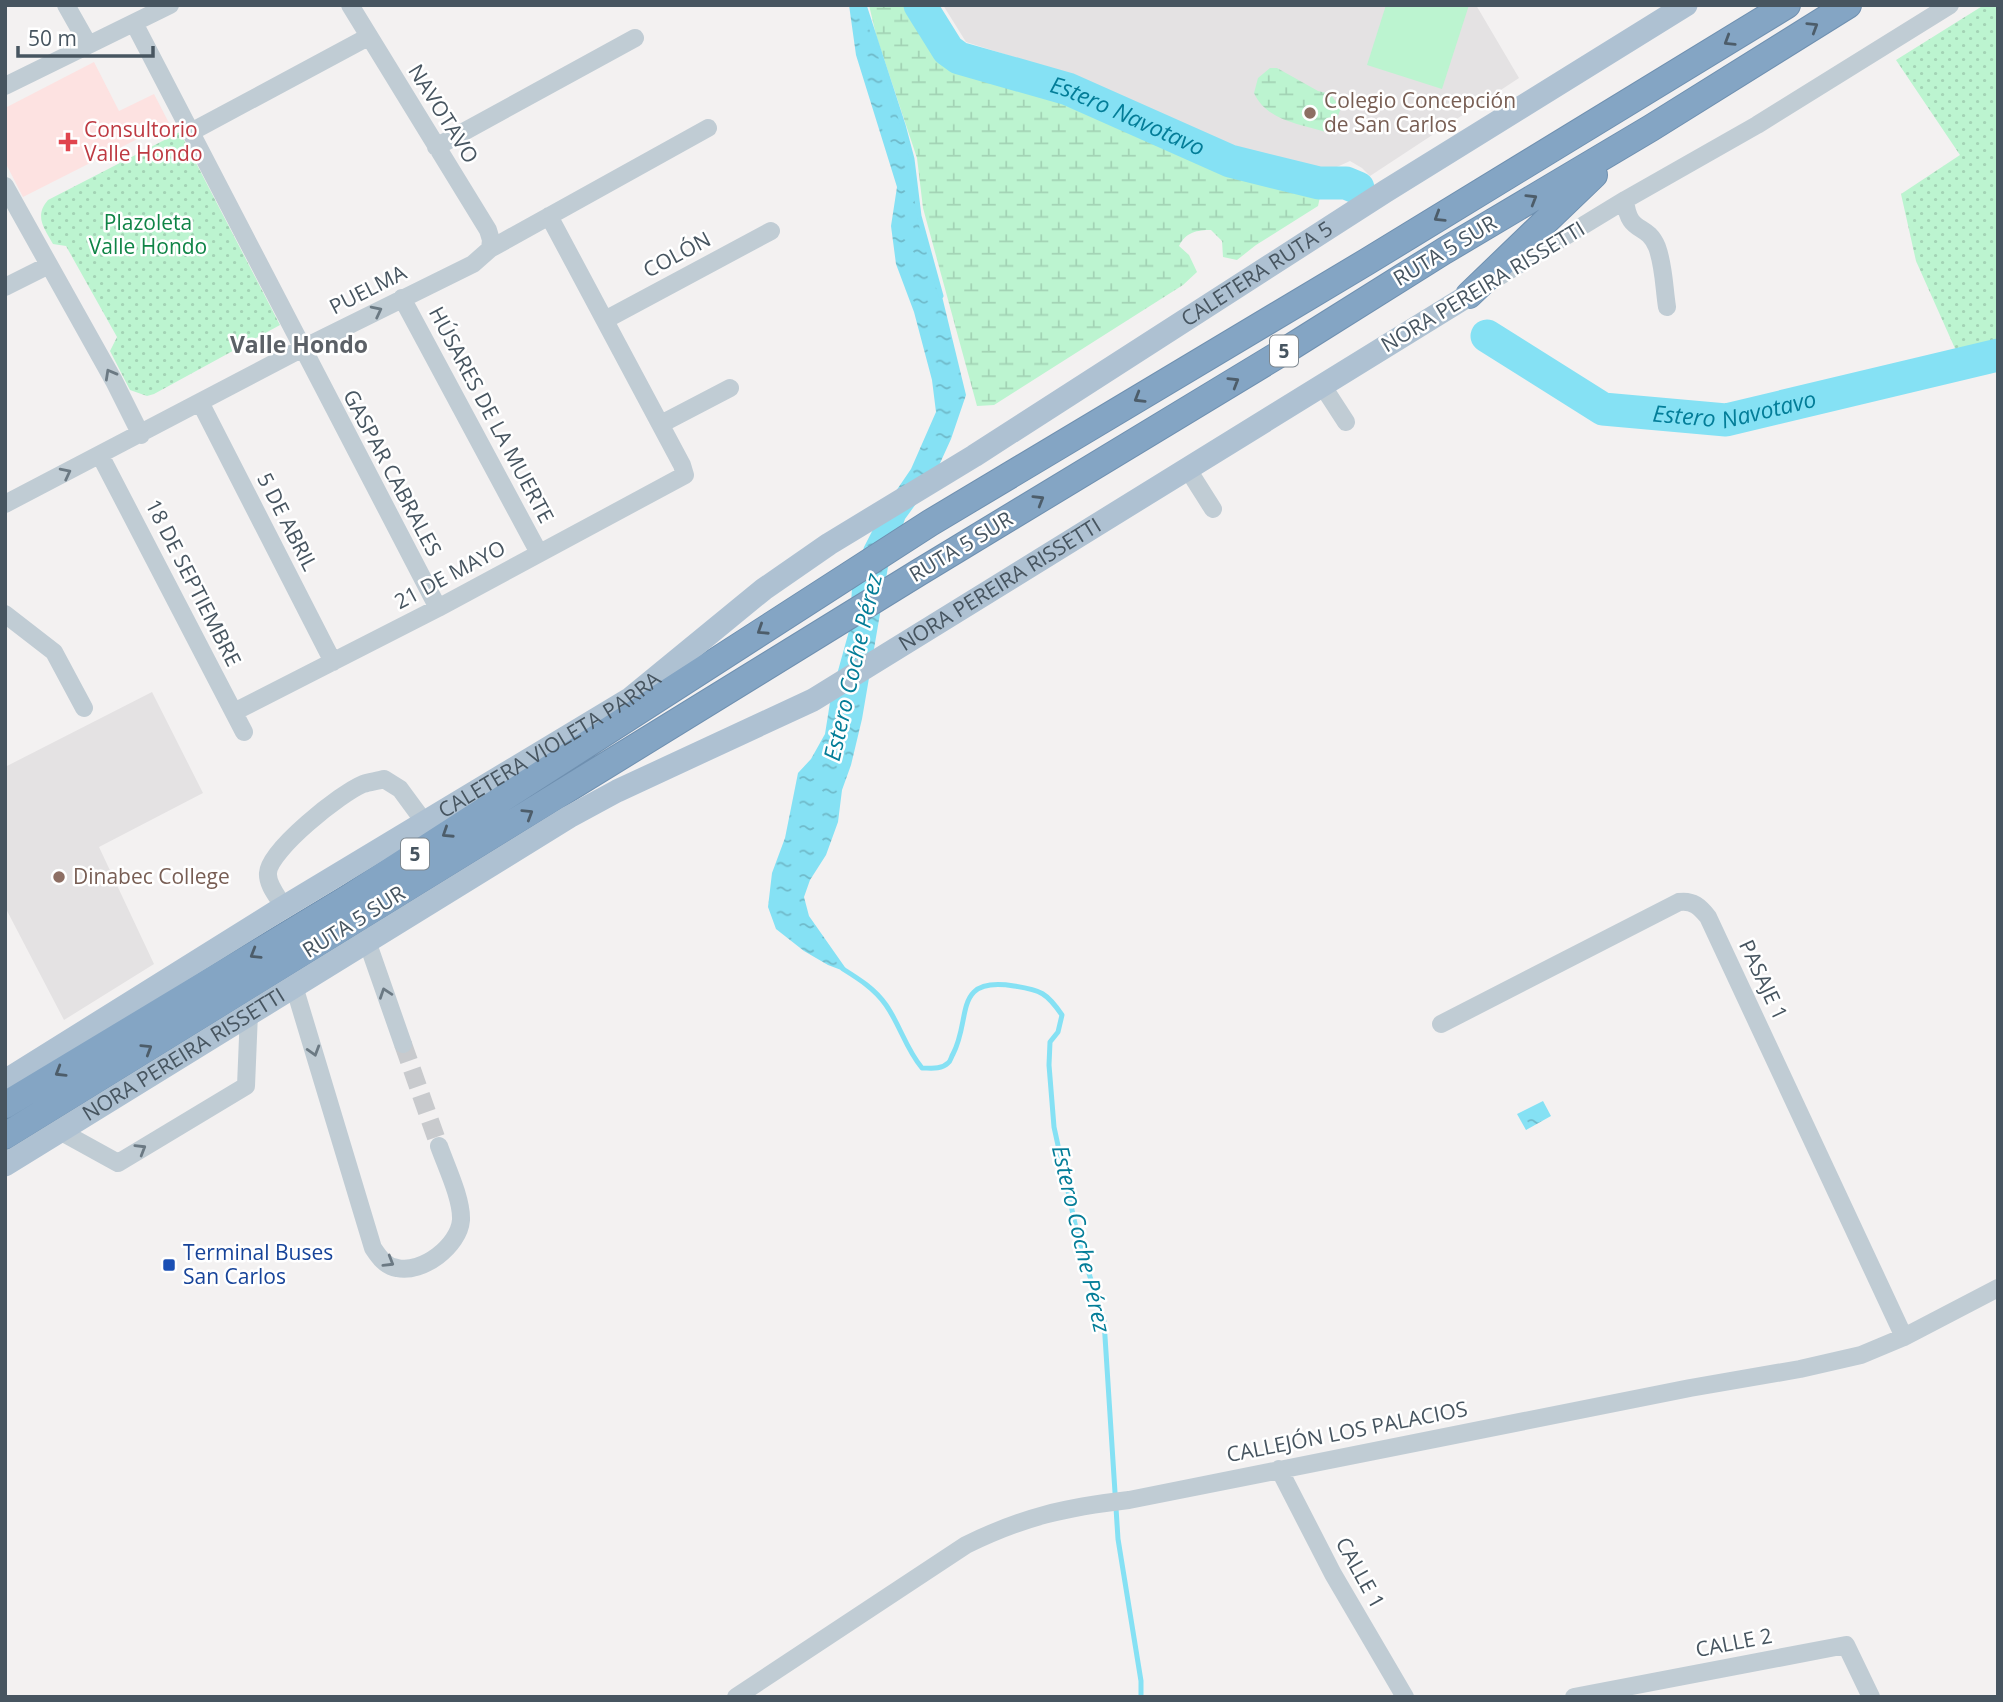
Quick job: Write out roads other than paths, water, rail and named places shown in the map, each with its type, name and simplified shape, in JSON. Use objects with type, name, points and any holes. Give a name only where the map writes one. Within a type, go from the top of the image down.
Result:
[{"type":"highway","name":"RUTA 5 SUR","points":[[5,1105],[350,897],[930,523],[1368,261],[1787,5]]},
{"type":"highway","name":"RUTA 5 SUR","points":[[5,1136],[812,638],[1444,251],[1651,128],[1848,5]]},
{"type":"highway","points":[[1469,295],[1573,193],[1651,128]]},
{"type":"main road","name":"CALETERA RUTA 5","points":[[829,544],[974,456],[1398,183],[1686,5]]},
{"type":"main road","name":"NORA PEREIRA RISSETTI","points":[[5,1165],[581,810],[813,701],[946,616],[1469,295]]},
{"type":"main road","name":"CALETERA VIOLETA PARRA","points":[[5,1081],[284,907],[631,698],[764,589],[829,544]]},
{"type":"street","points":[[66,5],[88,44]]},
{"type":"street","points":[[5,86],[170,5]]},
{"type":"street","name":"NAVOTAVO","points":[[350,5],[488,230],[491,249]]},
{"type":"street","name":"NORA PEREIRA RISSETTI","points":[[1469,295],[1625,200],[1757,125],[1950,5]]},
{"type":"street","name":"GASPAR CABRALES","points":[[134,23],[301,349],[438,608]]},
{"type":"street","points":[[191,132],[368,37]]},
{"type":"street","points":[[436,147],[635,38]]},
{"type":"street","name":"PUELMA","points":[[5,504],[301,349],[473,264],[491,249],[708,128]]},
{"type":"street","points":[[5,187],[114,381],[141,435]]},
{"type":"street","points":[[1625,200],[1627,216],[1632,224],[1647,232],[1656,246],[1667,307]]},
{"type":"street","points":[[549,216],[661,424],[730,388]]},
{"type":"street","name":"COLÓN","points":[[605,320],[771,231]]},
{"type":"street","points":[[5,288],[49,265]]},
{"type":"street","name":"HÚSARES DE LA MUERTE","points":[[402,298],[540,553]]},
{"type":"street","points":[[1322,385],[1346,422]]},
{"type":"street","name":"5 DE ABRIL","points":[[200,402],[333,662]]},
{"type":"street","name":"21 DE MAYO","points":[[234,712],[438,608],[685,475],[661,424]]},
{"type":"street","name":"18 DE SEPTIEMBRE","points":[[100,455],[244,732]]},
{"type":"street","points":[[1187,468],[1213,509]]},
{"type":"street","points":[[5,614],[54,652],[84,708]]},
{"type":"street","points":[[284,907],[272,889],[267,875],[270,862],[289,840],[324,810],[362,784],[384,779],[400,789],[425,822]]},
{"type":"street","name":"PASAJE 1","points":[[1441,1024],[1679,902],[1688,901],[1699,906],[1708,917],[1904,1337]]},
{"type":"street","points":[[367,942],[403,1044]]},
{"type":"street","points":[[294,986],[373,1248],[380,1259],[396,1268],[414,1268],[439,1255],[458,1230],[461,1220],[458,1202],[439,1146]]},
{"type":"street","points":[[60,1131],[118,1163],[246,1086],[249,1013]]},
{"type":"street","name":"CALLEJÓN LOS PALACIOS","points":[[736,1697],[966,1545],[1045,1513],[1129,1500],[1861,1355],[1904,1337],[1998,1288]]},
{"type":"street","name":"CALLE 1","points":[[1279,1469],[1333,1574],[1405,1697]]},
{"type":"street","name":"CALLE 2","points":[[1574,1697],[1846,1645],[1871,1697]]},
{"type":"water","points":[[849,5],[864,5],[903,125],[912,159],[919,216],[966,395],[951,439],[931,483],[905,519],[888,567],[862,719],[842,790],[838,822],[826,855],[810,880],[804,897],[809,916],[849,973],[804,951],[776,929],[768,907],[772,873],[785,838],[798,773],[811,759],[825,734],[831,696],[849,631],[852,589],[864,547],[883,510],[911,469],[936,412],[932,380],[914,312],[896,264],[891,226],[897,187],[856,55]]},
{"type":"water","points":[[911,5],[927,5],[954,40],[977,54],[974,63],[953,58],[945,51]]},
{"type":"water","points":[[1543,1101],[1551,1116],[1526,1130],[1517,1114]]},
{"type":"waterway","name":"Estero Coche Pérez","points":[[864,5],[912,159],[919,216],[941,296]]},
{"type":"waterway","name":"Estero Navotavo","points":[[920,5],[948,50],[959,58],[1068,89],[1230,161],[1319,183],[1346,183],[1358,188]]},
{"type":"waterway","name":"Estero Navotavo","points":[[1487,336],[1603,409],[1726,420],[1998,355]]},
{"type":"waterway","name":"Estero Coche Pérez","points":[[843,969],[882,999],[922,1068],[939,1068],[950,1061],[959,1040],[967,1003],[972,994],[981,987],[1014,986],[1037,991],[1047,997],[1062,1015],[1058,1032],[1050,1042],[1054,1127],[1079,1242],[1104,1321],[1118,1539],[1141,1681],[1141,1697]]},
{"type":"tunnel","points":[[403,1044],[439,1146]]},
{"type":"place","name":"Colegio Concepción de San Carlos","points":[[1310,113]]},
{"type":"place","name":"Consultorio Valle Hondo","points":[[68,142]]},
{"type":"place","name":"Dinabec College","points":[[59,877]]},
{"type":"place","name":"Terminal Buses San Carlos","points":[[169,1265]]},
{"type":"district","name":"Valle Hondo","points":[[299,345]]},
{"type":"park label","name":"Plazoleta Valle Hondo","points":[[148,235]]}]
